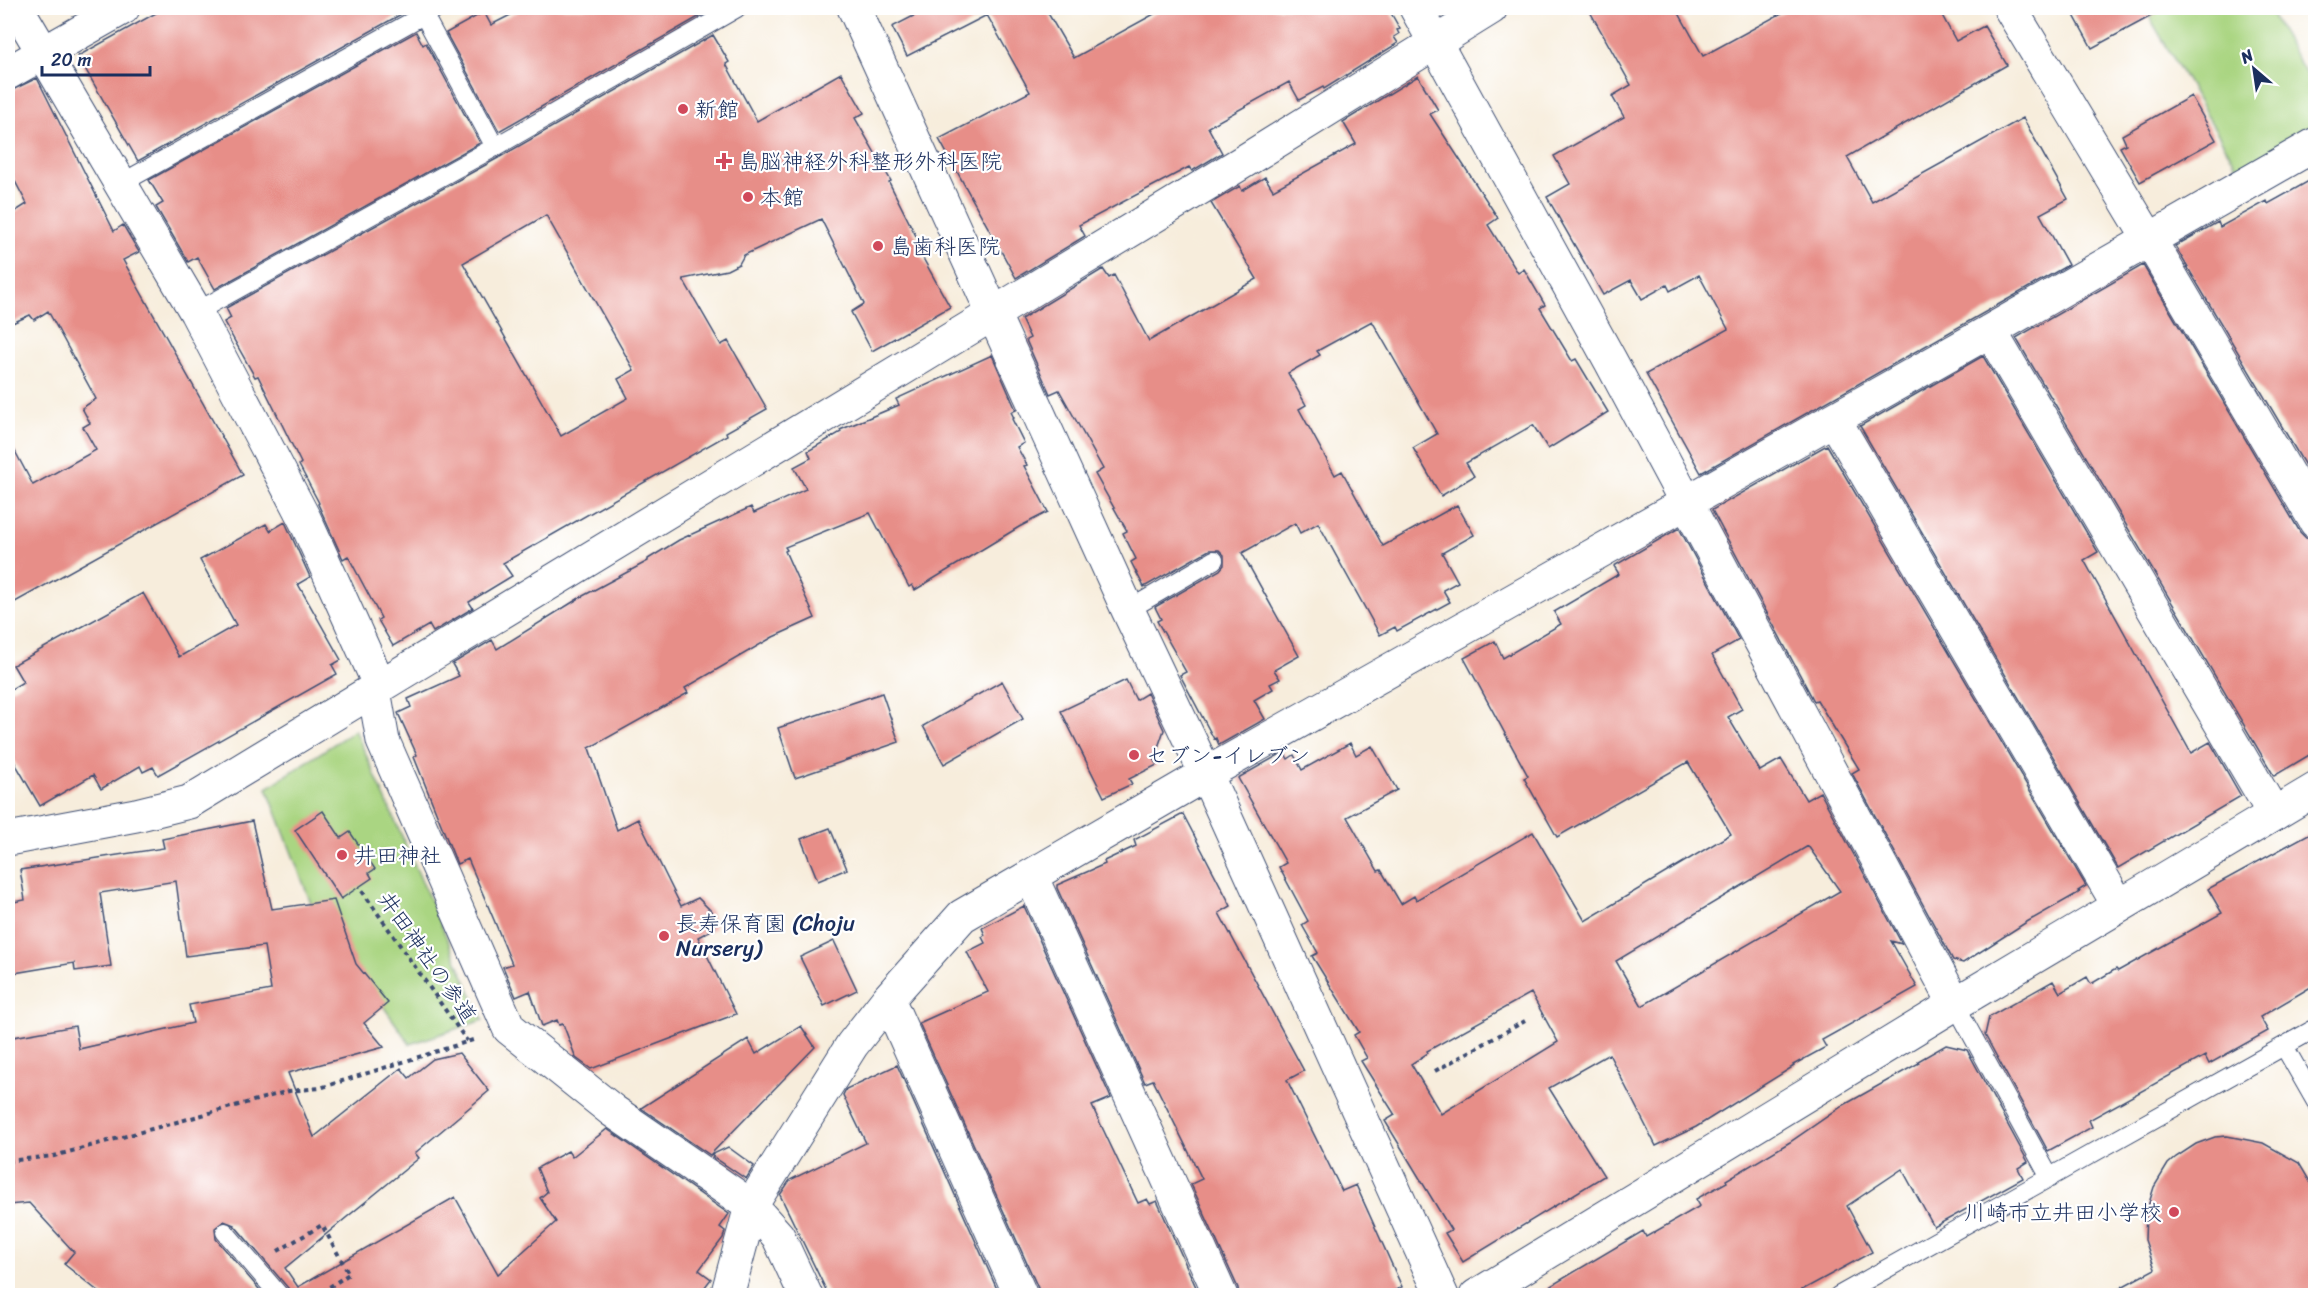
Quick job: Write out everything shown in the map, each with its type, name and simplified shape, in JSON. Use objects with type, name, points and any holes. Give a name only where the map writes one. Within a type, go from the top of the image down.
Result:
[{"type":"street","points":[[17,8],[196,312],[305,520],[377,688],[383,741],[509,1028],[613,1111],[751,1206],[778,1236],[806,1296]]},
{"type":"street","points":[[8,73],[123,8]]},
{"type":"street","points":[[854,8],[1128,610],[1206,774],[1442,1296]]},
{"type":"street","points":[[1416,8],[1610,360],[1955,1004]]},
{"type":"street","points":[[8,839],[136,815],[189,802],[1491,8]]},
{"type":"street","points":[[2010,8],[2316,522]]},
{"type":"street","points":[[727,1296],[751,1206],[852,1045],[888,999],[962,916],[1206,774],[2316,144]]},
{"type":"street","points":[[1990,331],[2274,814]]},
{"type":"street","points":[[1834,419],[2119,906]]},
{"type":"street","points":[[1476,1296],[1955,1004],[2316,789]]},
{"type":"street","points":[[1031,876],[1221,1296]]},
{"type":"street","points":[[888,999],[1021,1296]]},
{"type":"lane","points":[[196,312],[495,147],[737,8]]},
{"type":"lane","points":[[120,184],[427,10],[495,147]]},
{"type":"lane","points":[[1128,610],[1214,560]]},
{"type":"lane","points":[[1955,1004],[2050,1178]]},
{"type":"lane","points":[[1838,1296],[2316,1028]]},
{"type":"lane","points":[[2284,1046],[2316,1102]]},
{"type":"lane","points":[[225,1232],[280,1296]]},
{"type":"path","name":"井田神社の参道","points":[[362,891],[467,1041]]},
{"type":"path","points":[[1435,1071],[1524,1021]]},
{"type":"path","points":[[8,1161],[54,1156],[289,1091],[320,1088],[509,1028]]},
{"type":"path","points":[[254,1264],[322,1225],[349,1274],[316,1296]]},
{"type":"green space","points":[[2144,8],[2268,8],[2315,90],[2315,126],[2239,170]]},
{"type":"green space","points":[[355,730],[483,1020],[410,1044],[312,906],[267,788]]},
{"type":"building","points":[[165,8],[402,8],[405,12],[138,161],[78,56]]},
{"type":"building","points":[[524,8],[698,8],[702,15],[499,131],[446,33],[484,12],[491,25]]},
{"type":"building","points":[[929,8],[1045,8],[1074,58],[1165,8],[1388,8],[1400,29],[1397,30],[1399,34],[1394,37],[1398,43],[1324,89],[1323,87],[1299,100],[1289,82],[1208,127],[1222,153],[1192,171],[1189,167],[1079,225],[1085,236],[1016,278],[939,139],[1030,92],[987,15],[907,56],[892,27]]},
{"type":"building","points":[[1588,8],[1676,8],[1703,56],[1791,8],[1938,8],[1956,41],[1984,26],[2007,65],[1847,157],[1872,202],[2023,118],[2068,199],[2040,214],[2068,265],[1701,473],[1646,374],[1728,329],[1699,275],[1670,291],[1667,285],[1642,299],[1631,280],[1603,295],[1547,197],[1570,184],[1554,156],[1624,117],[1612,96],[1631,85]]},
{"type":"building","points":[[2070,8],[2166,8],[2092,48]]},
{"type":"building","points":[[416,32],[423,45],[426,43],[480,143],[215,289],[197,257],[188,262],[156,207],[163,203],[149,180]]},
{"type":"building","points":[[713,35],[729,62],[726,64],[757,121],[841,73],[864,113],[855,118],[891,181],[889,182],[923,250],[919,251],[950,307],[872,351],[851,312],[864,304],[821,219],[744,255],[739,264],[727,270],[683,279],[721,345],[728,341],[767,409],[726,432],[727,435],[503,563],[512,576],[469,602],[473,608],[433,632],[429,625],[393,646],[348,556],[343,559],[319,503],[299,465],[301,463],[258,376],[255,377],[224,322],[231,318],[226,308],[500,157]],"holes":[[[546,215],[634,370],[618,379],[628,398],[561,436],[463,263]]]},
{"type":"building","points":[[1418,76],[1438,110],[1430,114],[1498,218],[1488,225],[1518,273],[1524,269],[1545,305],[1540,308],[1572,361],[1576,359],[1608,412],[1548,449],[1533,425],[1466,463],[1474,476],[1441,496],[1413,448],[1437,434],[1372,321],[1317,351],[1320,355],[1288,373],[1306,405],[1299,409],[1335,475],[1342,471],[1383,546],[1457,505],[1474,535],[1442,553],[1458,582],[1443,590],[1450,602],[1397,631],[1395,627],[1380,635],[1318,523],[1300,533],[1295,523],[1242,553],[1299,656],[1274,670],[1280,679],[1270,684],[1273,689],[1254,700],[1265,719],[1219,745],[1180,675],[1186,672],[1157,621],[1161,619],[1155,607],[1220,570],[1224,565],[1224,555],[1219,550],[1209,550],[1144,587],[1131,562],[1136,559],[1123,533],[1127,531],[1095,474],[1103,469],[1059,390],[1050,394],[1026,340],[1030,338],[1021,319],[1103,269],[1109,278],[1114,275],[1149,341],[1257,279],[1211,203],[1240,186],[1242,191],[1265,177],[1273,190],[1356,144],[1343,122]]},
{"type":"building","points":[[37,78],[114,231],[123,225],[139,252],[123,260],[243,475],[8,606],[8,438],[33,485],[96,450],[83,427],[90,423],[82,408],[96,399],[48,311],[34,320],[30,315],[8,325],[8,216],[27,204],[8,168],[8,92]]},
{"type":"building","points":[[2191,96],[2216,140],[2140,182],[2120,147],[2126,144],[2122,135]]},
{"type":"building","points":[[2316,177],[2316,484],[2175,246],[2218,222],[2220,227],[2267,201],[2268,204]]},
{"type":"building","points":[[2143,265],[2300,532],[2306,538],[2316,541],[2316,751],[2274,776],[2016,338]]},
{"type":"building","points":[[992,355],[1016,410],[1011,412],[1014,418],[1012,419],[1024,443],[1017,447],[1027,465],[1024,466],[1048,512],[915,590],[912,585],[909,587],[870,513],[785,547],[815,618],[773,637],[685,688],[688,693],[589,748],[617,830],[638,819],[681,906],[698,898],[711,911],[715,928],[698,937],[736,1014],[591,1069],[576,1058],[563,1024],[559,1025],[557,1020],[542,1026],[530,991],[516,997],[503,967],[512,964],[494,920],[468,859],[457,864],[414,757],[417,755],[398,713],[411,707],[408,699],[459,676],[452,664],[492,640],[497,649],[581,597],[648,561],[679,540],[751,507],[754,513],[806,489],[794,467],[811,458],[808,451],[841,432],[840,430],[899,405],[896,399]]},
{"type":"building","points":[[1983,356],[2098,552],[2084,560],[2191,753],[2210,742],[2241,796],[2118,868],[1860,426]]},
{"type":"building","points":[[1827,445],[2086,886],[2078,891],[2080,892],[2025,923],[1963,963],[1953,960],[1852,773],[1859,769],[1817,700],[1814,701],[1712,510]]},
{"type":"building","points":[[285,522],[310,577],[298,584],[341,660],[332,665],[337,674],[158,775],[153,767],[143,772],[140,766],[101,789],[93,775],[40,806],[8,751],[8,691],[23,682],[13,665],[143,593],[179,657],[236,625],[200,560],[266,524],[270,531]]},
{"type":"building","points":[[1679,528],[1739,640],[1712,655],[1742,709],[1728,717],[1760,771],[1781,759],[1806,800],[1820,792],[1902,944],[1891,941],[1917,987],[1822,1040],[1826,1047],[1793,1065],[1696,1127],[1656,1146],[1609,1054],[1549,1088],[1604,1176],[1463,1262],[1445,1233],[1451,1230],[1385,1121],[1395,1115],[1361,1061],[1367,1058],[1354,1035],[1359,1032],[1312,956],[1318,953],[1302,925],[1308,921],[1279,867],[1286,863],[1238,778],[1284,752],[1288,759],[1294,755],[1302,770],[1350,743],[1356,755],[1372,746],[1397,790],[1347,817],[1378,871],[1381,870],[1401,904],[1414,896],[1416,900],[1533,832],[1585,921],[1731,834],[1688,762],[1557,837],[1524,778],[1528,776],[1464,658],[1495,641],[1503,658],[1561,624],[1554,612],[1619,574],[1614,566]],"holes":[[[1808,846],[1840,891],[1642,1006],[1616,961]],[[1531,993],[1558,1042],[1441,1114],[1411,1064],[1428,1053],[1427,1051]]]},
{"type":"building","points":[[1126,680],[1136,700],[1147,693],[1164,730],[1154,759],[1157,765],[1129,779],[1132,784],[1104,797],[1061,711]]},
{"type":"building","points":[[1002,681],[1023,719],[944,764],[923,726]]},
{"type":"building","points":[[882,693],[899,742],[795,778],[778,728]]},
{"type":"building","name":"井田神社","points":[[323,811],[341,838],[350,832],[375,869],[369,873],[372,878],[341,899],[295,830]]},
{"type":"building","points":[[1183,814],[1231,906],[1219,913],[1304,1071],[1287,1080],[1342,1191],[1356,1185],[1402,1287],[1383,1296],[1239,1296],[1238,1288],[1191,1184],[1202,1179],[1153,1080],[1145,1083],[1057,888],[1057,885],[1105,864],[1104,861],[1136,846],[1134,840]]},
{"type":"building","points":[[252,821],[272,909],[334,900],[356,964],[388,1003],[364,1023],[384,1047],[288,1073],[314,1137],[401,1068],[409,1078],[433,1059],[459,1053],[489,1091],[415,1153],[419,1158],[285,1268],[298,1287],[455,1197],[498,1274],[556,1222],[540,1198],[547,1192],[537,1168],[568,1151],[572,1157],[607,1129],[729,1214],[720,1227],[725,1231],[723,1238],[699,1270],[711,1279],[698,1296],[291,1296],[289,1289],[234,1225],[224,1221],[215,1228],[216,1239],[265,1296],[104,1296],[64,1264],[74,1252],[29,1203],[8,1205],[8,1038],[75,1026],[79,1049],[193,1023],[189,1005],[271,990],[264,946],[186,956],[176,881],[100,893],[111,966],[75,971],[74,963],[8,974],[8,903],[25,900],[20,870],[164,848],[162,839]]},
{"type":"building","points":[[830,828],[847,869],[818,881],[801,839]]},
{"type":"building","points":[[2316,830],[2316,984],[2260,1017],[2268,1031],[2209,1064],[2205,1056],[2089,1120],[2092,1127],[2048,1151],[1985,1035],[1989,1017],[2053,981],[2060,993],[2087,977],[2091,984],[2222,913],[2208,889]]},
{"type":"building","points":[[1024,906],[1111,1098],[1092,1106],[1138,1203],[1147,1199],[1150,1204],[1157,1201],[1200,1296],[1039,1296],[1038,1288],[919,1023],[988,992],[967,952],[985,943],[982,928]]},
{"type":"building","points":[[834,941],[857,990],[824,1006],[800,957]]},
{"type":"building","points":[[801,1026],[815,1047],[710,1155],[641,1108],[748,1039],[756,1054]]},
{"type":"building","points":[[1946,1045],[1967,1050],[2028,1162],[2018,1168],[2023,1178],[1934,1227],[1902,1169],[1847,1206],[1872,1252],[1791,1296],[1534,1296],[1643,1231],[1646,1237],[1700,1206],[1696,1199],[1790,1142],[1844,1105],[1919,1063],[1918,1061]]},
{"type":"building","points":[[897,1065],[1000,1296],[829,1296],[780,1195],[790,1180],[866,1143],[843,1095],[846,1089]]},
{"type":"building","points":[[2227,1136],[2263,1143],[2299,1163],[2316,1192],[2316,1296],[2105,1296],[2155,1269],[2145,1240],[2146,1213],[2154,1187],[2168,1164],[2196,1144],[2215,1137]]},
{"type":"building","points":[[728,1147],[754,1166],[746,1179],[711,1155]]},
{"type":"place","name":"新館","points":[[683,109]]},
{"type":"place","name":"島脳神経外科整形外科医院","points":[[724,161]]},
{"type":"place","name":"本館","points":[[748,197]]},
{"type":"place","name":"島歯科医院","points":[[878,246]]},
{"type":"place","name":"セブン-イレブン","points":[[1134,755]]},
{"type":"place","name":"井田神社","points":[[342,855]]},
{"type":"place","name":"長寿保育園 (Choju Nursery)","points":[[664,936]]},
{"type":"place","name":"川崎市立井田小学校","points":[[2174,1212]]}]
